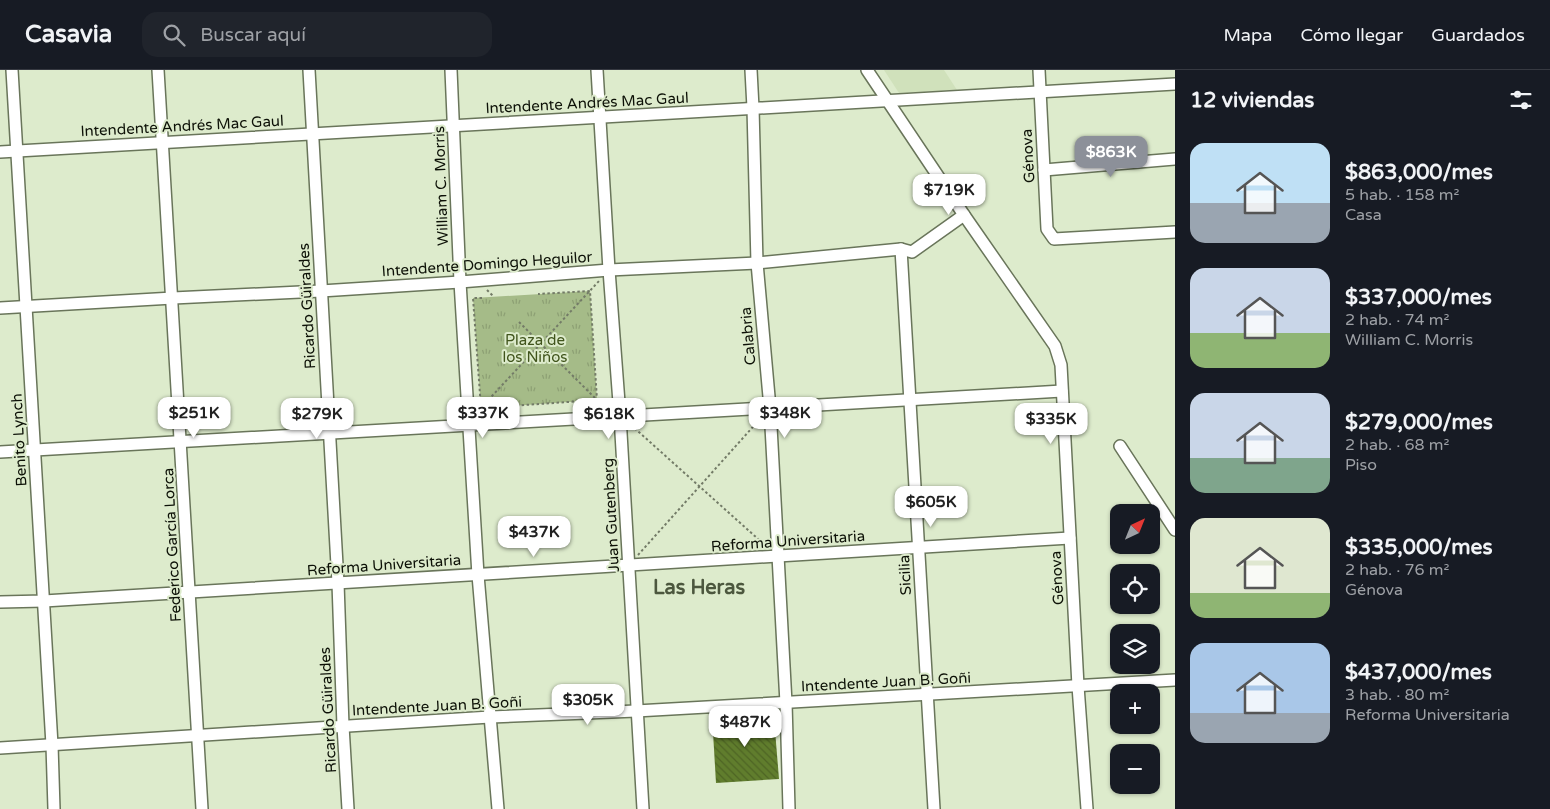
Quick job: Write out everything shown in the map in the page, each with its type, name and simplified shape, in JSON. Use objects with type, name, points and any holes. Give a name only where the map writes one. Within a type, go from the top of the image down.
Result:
[{"type":"street","name":"Benito Lynch","points":[[12,70],[44,601],[54,809]]},
{"type":"street","name":"Federico García Lorca","points":[[158,70],[202,809]]},
{"type":"street","name":"Ricardo Güiraldes","points":[[309,70],[338,583],[342,726],[348,809]]},
{"type":"street","name":"William C. Morris","points":[[451,70],[460,282],[478,575],[498,809]]},
{"type":"street","name":"Juan Gutenberg","points":[[597,70],[643,809]]},
{"type":"street","name":"Calabria","points":[[751,70],[757,263],[770,408],[786,703],[789,809]]},
{"type":"street","name":"Génova","points":[[868,70],[964,215],[1055,346],[1062,365],[1078,686],[1087,809]]},
{"type":"street","name":"Génova","points":[[1039,70],[1047,230],[1054,239],[1175,232]]},
{"type":"street","name":"Intendente Andrés Mac Gaul","points":[[0,152],[1175,84]]},
{"type":"street","points":[[1044,170],[1175,159]]},
{"type":"street","name":"Intendente Domingo Heguilor","points":[[0,308],[321,291],[609,270],[757,263],[901,249],[912,252],[964,215]]},
{"type":"street","name":"Sicilia","points":[[901,249],[934,809]]},
{"type":"street","points":[[0,452],[1062,391]]},
{"type":"street","points":[[1120,446],[1175,530]]},
{"type":"street","name":"Reforma Universitaria","points":[[0,602],[44,601],[1070,538]]},
{"type":"street","name":"Intendente Juan B. Goñi","points":[[0,748],[198,737],[490,717],[786,703],[1175,680]]},
{"type":"path","points":[[469,425],[481,408],[609,270]]},
{"type":"path","points":[[538,294],[590,291]]},
{"type":"path","points":[[590,291],[597,400]]},
{"type":"path","points":[[481,408],[473,298],[482,298]]},
{"type":"path","points":[[519,322],[597,400],[620,416],[778,556]]},
{"type":"path","points":[[481,408],[597,400]]},
{"type":"path","points":[[629,565],[770,408]]},
{"type":"shaded area","points":[[884,70],[944,70],[957,90],[899,93]]},
{"type":"green space","name":"Plaza de los Niños","points":[[590,291],[597,400],[481,408],[473,298]]},
{"type":"building","points":[[768,714],[774,718],[779,779],[716,783],[712,715]]},
{"type":"district","name":"Las Heras","points":[[699,588]]}]
